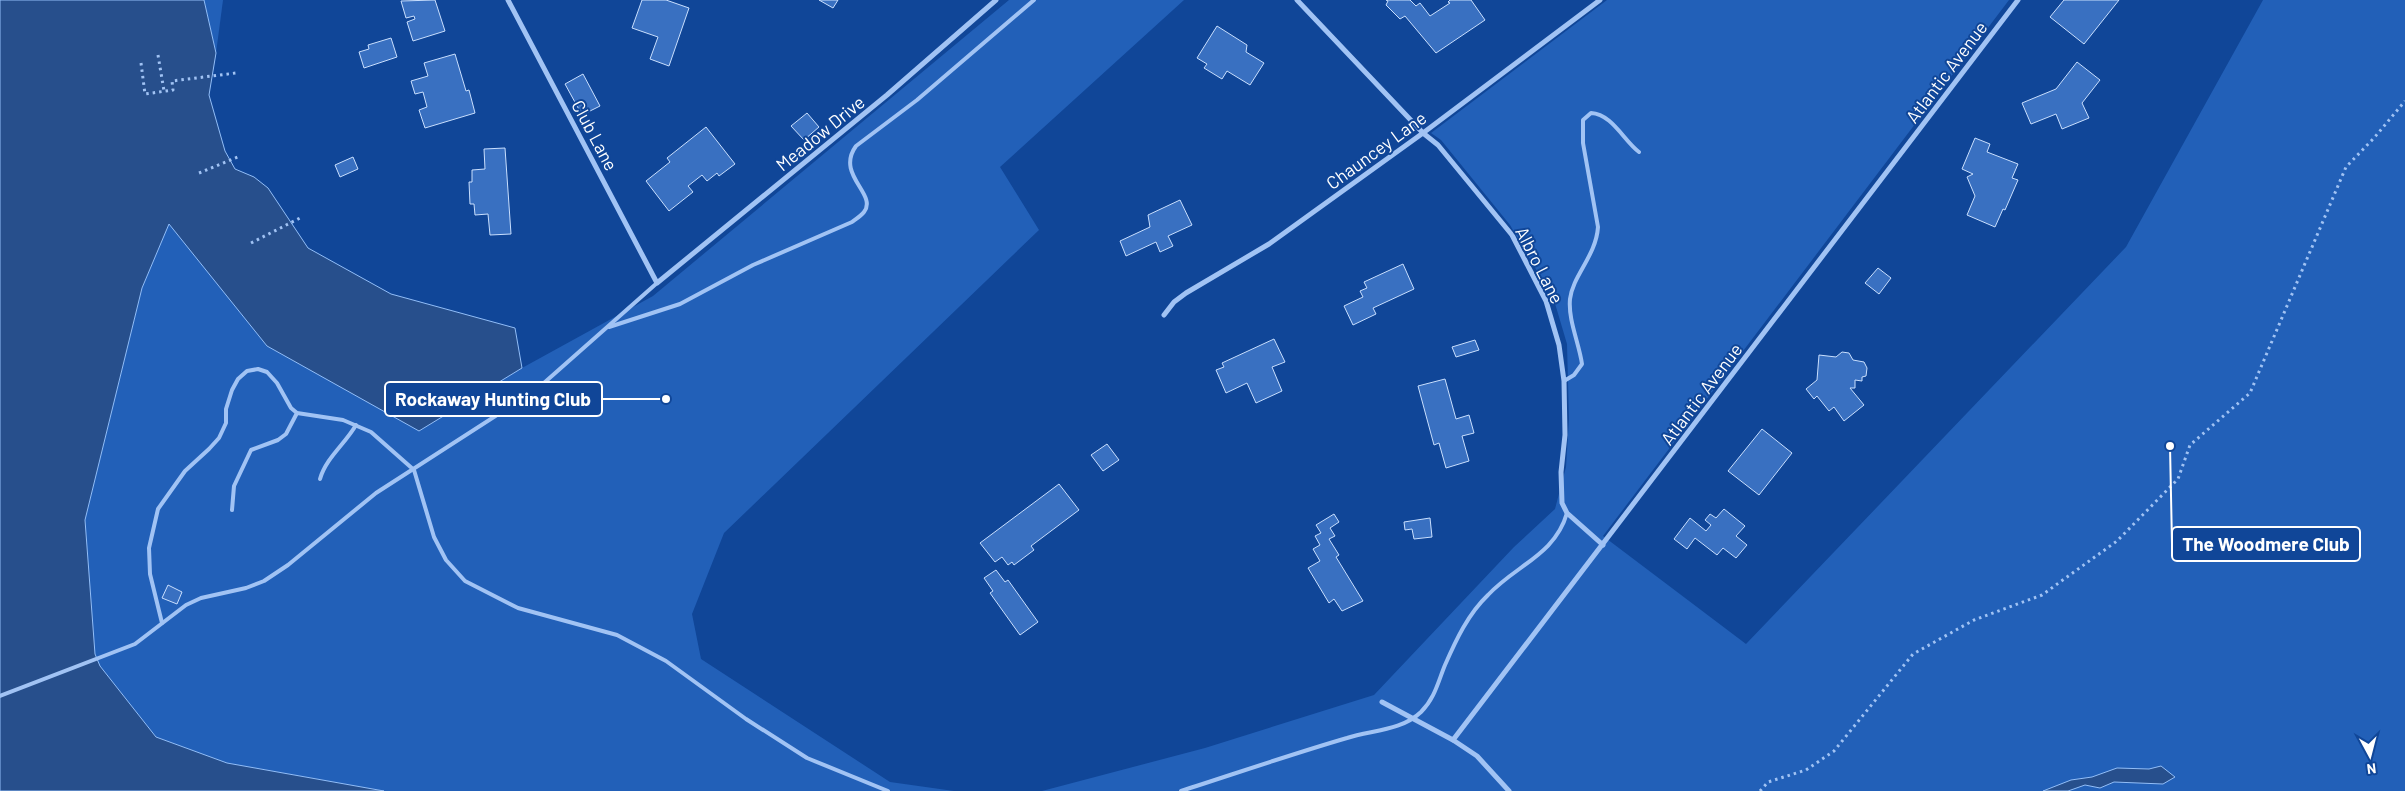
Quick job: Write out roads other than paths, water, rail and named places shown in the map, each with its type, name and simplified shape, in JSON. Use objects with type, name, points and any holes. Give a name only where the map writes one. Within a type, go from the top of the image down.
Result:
[{"type":"street","name":"Club Lane","points":[[508,0],[657,283]]},
{"type":"street","name":"Meadow Drive","points":[[657,283],[872,108],[996,0]]},
{"type":"street","name":"Albro Lane","points":[[1297,0],[1423,134],[1438,145],[1512,235],[1546,300],[1559,345],[1564,381],[1565,435],[1561,498],[1567,513]]},
{"type":"street","name":"Chauncey Lane","points":[[1164,315],[1174,302],[1186,293],[1268,244],[1423,134],[1600,0]]},
{"type":"street","name":"Atlantic Avenue","points":[[1454,740],[2018,0]]},
{"type":"street","points":[[1567,513],[1603,545]]},
{"type":"street","points":[[1382,702],[1454,740],[1477,756],[1509,791]]},
{"type":"lane","points":[[606,328],[680,304],[753,265],[852,222],[864,213],[867,207],[865,197],[848,162],[856,146],[918,100],[1034,0]]},
{"type":"lane","points":[[1564,381],[1574,376],[1582,364],[1570,298],[1597,240],[1598,227],[1582,143],[1583,120],[1591,113],[1603,117],[1639,152]]},
{"type":"lane","points":[[0,696],[130,646],[186,605],[201,598],[246,588],[264,581],[288,565],[376,493],[536,390],[657,283]]},
{"type":"lane","points":[[162,623],[150,574],[149,548],[158,509],[185,471],[218,438],[226,423],[226,409],[238,379],[246,371],[258,369],[268,372],[277,383],[291,408],[297,413],[343,420],[371,432],[414,470],[434,537],[446,560],[465,581],[518,608],[617,634],[666,661],[746,719],[807,758],[888,791]]},
{"type":"lane","points":[[232,510],[234,486],[251,450],[278,440],[286,434],[297,413]]},
{"type":"lane","points":[[320,479],[325,465],[342,446],[356,425]]},
{"type":"lane","points":[[1181,791],[1347,738],[1390,728],[1412,718],[1420,712],[1434,695],[1464,626],[1487,595],[1511,574],[1540,555],[1552,543],[1563,528],[1567,513]]},
{"type":"place","name":"Rockaway Hunting Club","points":[[666,399]]},
{"type":"place","name":"The Woodmere Club","points":[[2170,446]]}]
